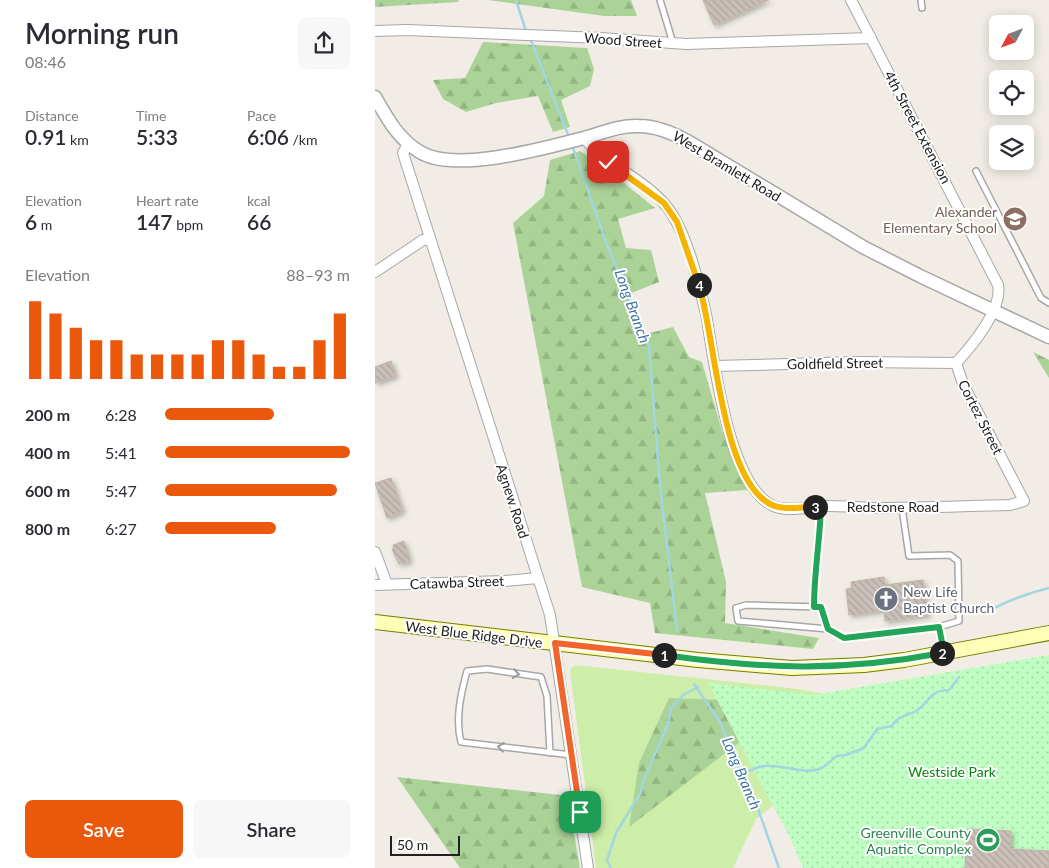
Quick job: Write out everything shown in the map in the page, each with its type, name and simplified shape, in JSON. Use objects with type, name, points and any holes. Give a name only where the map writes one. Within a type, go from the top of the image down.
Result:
[{"type":"main road","name":"West Blue Ridge Drive","points":[[375,622],[698,660],[792,668],[864,665],[1049,633]]},
{"type":"street","name":"4th Street Extension","points":[[851,0],[998,285],[999,296],[994,310]]},
{"type":"street","name":"Wood Street","points":[[375,32],[407,30],[673,44],[871,38]]},
{"type":"street","name":"West Bramlett Road","points":[[376,100],[393,128],[408,144],[420,153],[436,159],[451,160],[513,154],[581,139],[612,128],[650,126],[672,133],[863,247],[1049,337]]},
{"type":"street","points":[[581,139],[602,157],[660,199],[673,215],[700,290],[715,366]]},
{"type":"street","name":"Agnew Road","points":[[408,144],[403,153],[429,240],[539,578],[555,643],[589,868]]},
{"type":"street","points":[[375,272],[423,240],[429,240]]},
{"type":"street","name":"Cortez Street","points":[[994,310],[967,352],[956,363],[963,384],[1024,501]]},
{"type":"street","name":"Goldfield Street","points":[[715,366],[858,362],[956,363]]},
{"type":"street","name":"Redstone Road","points":[[715,366],[731,438],[747,478],[764,500],[781,508],[1009,505],[1024,501]]},
{"type":"street","points":[[375,552],[387,584]]},
{"type":"street","name":"Catawba Street","points":[[375,585],[505,581],[539,578]]},
{"type":"lane","points":[[660,0],[673,44]]},
{"type":"lane","points":[[921,0],[922,8]]},
{"type":"lane","points":[[976,171],[1041,298],[1049,303]]},
{"type":"lane","points":[[814,607],[814,575],[820,547],[821,506]]},
{"type":"lane","points":[[828,629],[821,607],[746,605],[736,608],[738,621],[828,629],[844,638],[939,627],[959,621],[958,561],[950,555],[909,556],[902,507]]},
{"type":"lane","points":[[939,627],[944,652]]},
{"type":"lane","points":[[550,753],[547,696],[541,677],[487,669],[467,671],[462,690],[458,730],[461,742],[550,753],[572,755]]},
{"type":"green space","points":[[375,0],[458,0],[459,2],[375,7]]},
{"type":"green space","points":[[488,0],[631,0],[637,16],[604,16]]},
{"type":"green space","points":[[483,42],[587,48],[594,69],[590,86],[561,100],[570,127],[553,132],[538,96],[496,103],[466,112],[443,99],[433,80],[465,78]]},
{"type":"green space","points":[[580,151],[600,164],[655,208],[618,219],[626,248],[651,250],[659,282],[629,294],[646,334],[673,327],[689,357],[702,362],[722,431],[747,490],[705,493],[726,582],[725,623],[819,638],[813,649],[655,633],[650,603],[582,587],[513,223],[544,196],[550,160]]},
{"type":"green space","points":[[1033,352],[1049,360],[1049,378]]},
{"type":"green space","name":"Westside Park","points":[[1049,655],[1049,868],[803,868],[788,834],[708,683],[813,695]]},
{"type":"green space","points":[[575,665],[789,688],[868,700],[826,765],[756,819],[733,868],[596,868],[571,668]],"holes":[[[669,698],[791,703],[723,753]]]},
{"type":"green space","points":[[669,698],[792,702],[629,827],[639,763]]},
{"type":"green space","points":[[397,777],[560,795],[568,798],[580,868],[460,868]]},
{"type":"building","points":[[703,0],[769,0],[714,25]]},
{"type":"building","points":[[391,361],[396,376],[375,383],[375,367]]},
{"type":"building","points":[[391,478],[403,511],[387,518],[375,483]]},
{"type":"building","points":[[404,541],[410,561],[399,564],[392,549],[394,548],[393,545]]},
{"type":"building","name":"New Life Baptist Church","points":[[884,577],[885,585],[923,580],[928,615],[885,621],[884,610],[849,615],[846,589],[852,588],[851,582]]},
{"type":"building","name":"Greenville County Aquatic Complex","points":[[967,829],[1011,831],[1010,849],[1049,851],[1049,868],[965,868]]},
{"type":"waterway","name":"Long Branch","points":[[516,0],[526,31]]},
{"type":"waterway","name":"Long Branch","points":[[530,38],[569,137]]},
{"type":"waterway","name":"Long Branch","points":[[572,145],[606,242],[649,346],[660,485],[677,630]]},
{"type":"waterway","points":[[984,614],[1015,598],[1049,588]]},
{"type":"waterway","points":[[742,774],[764,766],[778,766],[806,771],[822,768],[837,756],[846,755],[864,748],[877,729],[892,726],[899,718],[916,711],[937,692],[949,690],[959,677]]},
{"type":"waterway","name":"Long Branch","points":[[694,684],[720,722],[758,809],[779,868]]},
{"type":"waterway","points":[[611,868],[607,860],[616,833],[641,792],[643,781],[668,724],[671,708],[683,695],[698,687]]},
{"type":"place","name":"Alexander Elementary School","points":[[1015,219]]},
{"type":"place","name":"New Life Baptist Church","points":[[886,599]]},
{"type":"place","name":"Greenville County Aquatic Complex","points":[[988,840]]},
{"type":"route","points":[[580,812],[555,643],[698,660],[792,668],[864,665],[944,652],[939,627],[863,634],[858,637],[844,638],[828,629],[821,607],[814,607],[814,575],[820,547],[821,506],[776,507],[764,500],[747,478],[724,415],[700,290],[677,222],[660,199],[608,162]]}]
